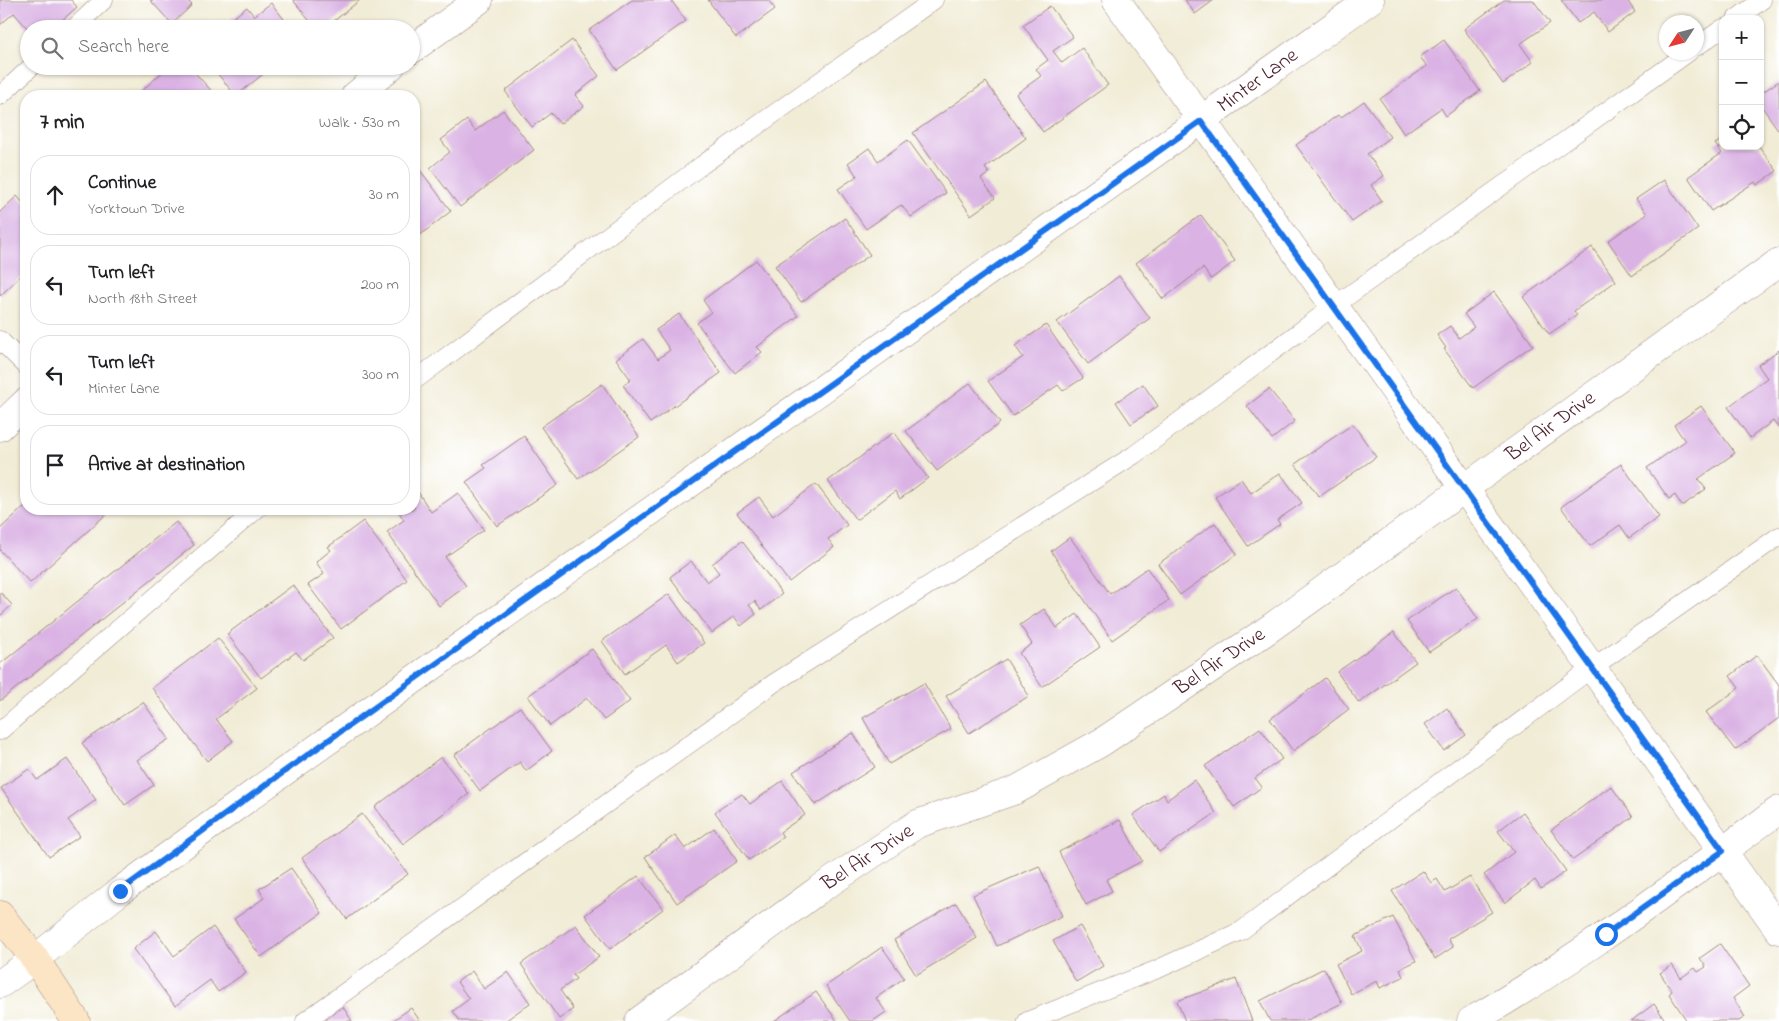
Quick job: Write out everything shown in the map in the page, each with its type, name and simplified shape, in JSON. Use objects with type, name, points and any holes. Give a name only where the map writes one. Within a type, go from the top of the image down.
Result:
[{"type":"main road","points":[[0,915],[35,958],[76,1021]]},
{"type":"street","points":[[420,43],[479,0]]},
{"type":"street","points":[[1116,0],[1779,930]]},
{"type":"street","name":"Minter Lane","points":[[0,984],[120,891],[277,777],[1370,0]]},
{"type":"street","points":[[362,90],[380,75]]},
{"type":"street","name":"Bel Air Drive","points":[[639,1021],[817,891],[917,824],[1016,790],[1102,742],[1268,629],[1779,262]]},
{"type":"street","points":[[0,427],[20,408]]},
{"type":"street","points":[[1471,1021],[1510,999],[1606,934],[1779,810]]},
{"type":"lane","points":[[82,20],[104,0]]},
{"type":"lane","points":[[420,376],[702,164],[934,0]]},
{"type":"lane","points":[[1741,15],[1762,0]]},
{"type":"lane","points":[[1704,41],[1719,31]]},
{"type":"lane","points":[[305,1021],[774,683],[1134,455],[1334,306],[1678,60]]},
{"type":"lane","points":[[0,96],[22,75]]},
{"type":"lane","points":[[0,340],[20,360]]},
{"type":"lane","points":[[0,732],[250,515]]},
{"type":"lane","points":[[1027,1021],[1158,969],[1241,931],[1592,668],[1779,536]]},
{"type":"building","points":[[0,0],[71,0],[77,7],[62,20],[20,20],[14,13],[0,25]]},
{"type":"building","points":[[150,0],[187,0],[192,5],[176,20],[168,20]]},
{"type":"building","points":[[293,0],[360,0],[335,20],[309,20]]},
{"type":"building","points":[[632,0],[671,0],[686,21],[617,70],[589,30]]},
{"type":"building","points":[[708,0],[768,0],[775,9],[736,38]]},
{"type":"building","points":[[1185,0],[1214,0],[1195,14]]},
{"type":"building","points":[[1504,0],[1533,0],[1550,23],[1520,44],[1533,62],[1503,84],[1464,29]]},
{"type":"building","points":[[1561,0],[1627,0],[1635,12],[1608,32],[1594,12],[1578,23]]},
{"type":"building","points":[[271,3],[285,20],[230,20],[247,7],[254,16]]},
{"type":"building","points":[[1050,6],[1073,37],[1053,51],[1062,63],[1082,48],[1108,85],[1043,132],[1016,94],[1041,76],[1036,69],[1048,60],[1023,25]]},
{"type":"building","points":[[572,40],[599,76],[575,95],[584,106],[560,124],[551,113],[532,127],[505,91]]},
{"type":"building","points":[[1444,40],[1480,91],[1446,116],[1441,108],[1404,134],[1380,99],[1427,66],[1420,57]]},
{"type":"building","points":[[159,75],[197,75],[211,90],[143,90]]},
{"type":"building","points":[[218,75],[262,75],[243,90],[231,90]]},
{"type":"building","points":[[1779,81],[1779,131],[1764,110],[1764,91]]},
{"type":"building","points":[[986,82],[1026,138],[985,168],[989,173],[981,179],[995,198],[971,215],[913,133]]},
{"type":"building","points":[[1364,101],[1390,137],[1367,154],[1384,176],[1371,185],[1382,201],[1352,222],[1296,145],[1338,115],[1340,118]]},
{"type":"building","points":[[503,110],[534,150],[460,207],[430,168],[450,152],[441,140],[467,120],[475,131]]},
{"type":"building","points":[[908,140],[946,193],[911,217],[901,205],[866,229],[838,189],[857,176],[848,163],[869,148],[878,161]]},
{"type":"building","points":[[1720,150],[1762,150],[1777,171],[1757,185],[1755,182],[1711,211],[1688,177],[1722,153]]},
{"type":"building","points":[[420,170],[451,211],[420,235]]},
{"type":"building","points":[[1664,180],[1698,229],[1632,276],[1608,241],[1647,214],[1636,199]]},
{"type":"building","points":[[17,196],[20,199],[20,277],[0,296],[0,212]]},
{"type":"building","points":[[1201,215],[1235,261],[1211,279],[1203,268],[1163,299],[1136,263]]},
{"type":"building","points":[[845,218],[870,255],[801,302],[775,266]]},
{"type":"building","points":[[1592,247],[1616,281],[1574,311],[1577,315],[1549,334],[1523,297]]},
{"type":"building","points":[[756,260],[798,316],[757,347],[762,352],[735,373],[697,323],[711,312],[703,300]]},
{"type":"building","points":[[1119,276],[1150,318],[1088,364],[1057,322]]},
{"type":"building","points":[[1494,292],[1533,345],[1473,388],[1444,349],[1446,348],[1437,335],[1450,326],[1459,338],[1474,327],[1464,314]]},
{"type":"building","points":[[679,314],[721,373],[650,423],[623,385],[631,380],[616,359],[643,339],[658,359],[670,350],[656,330]]},
{"type":"building","points":[[1046,325],[1083,378],[1063,391],[1058,385],[1013,416],[988,381],[1023,357],[1015,346]]},
{"type":"building","points":[[1779,350],[1779,429],[1773,421],[1750,438],[1728,407],[1767,378],[1758,365]]},
{"type":"building","points":[[970,383],[1000,423],[937,471],[906,431]]},
{"type":"building","points":[[602,384],[639,437],[578,479],[541,427]]},
{"type":"building","points":[[1143,384],[1158,406],[1131,424],[1116,402]]},
{"type":"building","points":[[1269,389],[1295,421],[1272,439],[1247,406]]},
{"type":"building","points":[[1701,406],[1735,453],[1698,479],[1706,489],[1682,506],[1675,495],[1669,499],[1647,468],[1685,441],[1674,425]]},
{"type":"building","points":[[1353,424],[1376,457],[1319,497],[1295,464]]},
{"type":"building","points":[[894,432],[928,478],[900,499],[895,491],[856,520],[828,481]]},
{"type":"building","points":[[524,436],[558,485],[497,526],[466,482],[486,468],[483,465]]},
{"type":"building","points":[[1621,464],[1659,517],[1629,538],[1620,525],[1590,546],[1561,507]]},
{"type":"building","points":[[1280,473],[1302,503],[1277,520],[1280,524],[1248,546],[1215,497],[1241,479],[1251,493]]},
{"type":"building","points":[[816,484],[847,525],[828,539],[834,547],[789,582],[737,513],[759,497],[773,516]]},
{"type":"building","points":[[458,493],[484,530],[445,557],[466,586],[439,606],[387,532],[404,520],[401,515],[420,515],[420,495],[431,512]]},
{"type":"building","points":[[20,511],[20,515],[105,515],[30,583],[0,550],[0,529]]},
{"type":"building","points":[[363,521],[407,580],[341,629],[308,585],[324,574],[316,562],[331,550],[328,547]]},
{"type":"building","points":[[176,522],[194,545],[0,701],[0,664]]},
{"type":"building","points":[[1215,523],[1237,554],[1180,595],[1158,564]]},
{"type":"building","points":[[1070,537],[1110,594],[1147,568],[1169,600],[1112,640],[1051,551]]},
{"type":"building","points":[[742,541],[782,594],[761,610],[755,601],[749,605],[756,614],[741,626],[734,616],[712,633],[670,577],[691,561],[707,582],[719,573],[712,564]]},
{"type":"building","points":[[293,585],[333,638],[303,660],[296,652],[261,678],[227,634]]},
{"type":"building","points":[[1456,587],[1478,619],[1429,652],[1407,621]]},
{"type":"building","points":[[0,592],[12,605],[0,616]]},
{"type":"building","points":[[669,594],[704,643],[678,662],[666,645],[625,674],[602,641]]},
{"type":"building","points":[[1044,609],[1057,628],[1077,614],[1100,647],[1042,687],[1019,653],[1032,644],[1020,625]]},
{"type":"building","points":[[1394,632],[1416,662],[1359,703],[1337,672]]},
{"type":"building","points":[[218,638],[257,688],[216,719],[233,741],[207,761],[152,688]]},
{"type":"building","points":[[592,649],[630,701],[604,720],[587,698],[550,726],[528,696]]},
{"type":"building","points":[[1757,655],[1779,685],[1779,718],[1735,750],[1706,712],[1739,688],[1730,676]]},
{"type":"building","points":[[1006,659],[1029,696],[969,733],[946,696]]},
{"type":"building","points":[[1325,678],[1349,709],[1293,751],[1270,719]]},
{"type":"building","points":[[924,683],[951,729],[889,764],[863,718]]},
{"type":"building","points":[[143,702],[169,739],[137,760],[154,785],[125,805],[82,743]]},
{"type":"building","points":[[520,707],[552,751],[526,771],[520,762],[480,791],[454,755]]},
{"type":"building","points":[[1447,708],[1466,735],[1444,751],[1425,724]]},
{"type":"building","points":[[1260,728],[1282,759],[1255,778],[1262,787],[1234,807],[1205,766]]},
{"type":"building","points":[[853,733],[875,767],[815,805],[793,772]]},
{"type":"building","points":[[441,757],[469,794],[403,844],[375,807]]},
{"type":"building","points":[[67,759],[96,800],[68,820],[80,836],[49,857],[1,788],[29,769],[37,780]]},
{"type":"building","points":[[1194,780],[1216,813],[1159,852],[1133,815],[1164,794],[1167,800]]},
{"type":"building","points":[[782,781],[805,815],[780,832],[783,837],[749,860],[715,812],[742,794],[750,804]]},
{"type":"building","points":[[1611,786],[1633,817],[1573,860],[1551,830]]},
{"type":"building","points":[[1523,812],[1566,871],[1541,889],[1535,880],[1505,903],[1484,875],[1514,852],[1498,831]]},
{"type":"building","points":[[362,814],[408,874],[347,919],[302,858]]},
{"type":"building","points":[[1120,820],[1142,861],[1106,880],[1112,891],[1086,905],[1059,852]]},
{"type":"building","points":[[714,828],[737,861],[677,903],[645,857],[675,835],[685,849]]},
{"type":"building","points":[[1039,866],[1062,916],[997,946],[973,895]]},
{"type":"building","points":[[291,868],[322,913],[261,957],[234,919],[264,898],[259,889]]},
{"type":"building","points":[[1423,871],[1431,883],[1437,879],[1445,892],[1470,877],[1492,912],[1448,939],[1453,947],[1435,959],[1392,891]]},
{"type":"building","points":[[638,876],[663,909],[610,949],[585,915]]},
{"type":"building","points":[[956,903],[977,938],[916,975],[894,940]]},
{"type":"building","points":[[1393,917],[1416,961],[1400,969],[1403,977],[1380,988],[1377,981],[1351,994],[1336,964],[1362,951],[1355,936]]},
{"type":"building","points":[[576,925],[599,957],[573,975],[576,979],[560,990],[573,1009],[559,1019],[521,964]]},
{"type":"building","points":[[1080,926],[1103,966],[1076,982],[1053,941]]},
{"type":"building","points":[[213,927],[246,972],[218,992],[210,980],[175,1006],[133,949],[156,931],[174,956]]},
{"type":"building","points":[[1720,944],[1749,986],[1733,998],[1745,1017],[1739,1021],[1687,1021],[1669,994],[1672,991],[1660,973],[1672,965],[1681,978],[1695,968],[1698,972],[1706,967],[1700,958]]},
{"type":"building","points":[[882,947],[904,978],[876,998],[886,1012],[873,1021],[850,1021],[826,986]]},
{"type":"building","points":[[1324,968],[1342,1003],[1306,1021],[1270,1021],[1260,1001]]},
{"type":"building","points":[[472,971],[484,989],[508,972],[530,1003],[505,1021],[460,1021],[453,1011],[469,999],[457,982]]},
{"type":"building","points":[[1236,979],[1252,1021],[1185,1021],[1177,1001]]},
{"type":"building","points":[[816,992],[837,1021],[774,1021]]},
{"type":"building","points":[[1654,1004],[1666,1021],[1631,1021]]},
{"type":"building","points":[[343,1007],[352,1021],[324,1021]]},
{"type":"building","points":[[411,1008],[420,1021],[392,1021]]},
{"type":"route","points":[[120,891],[285,771],[1201,121],[1723,851],[1606,934]]}]
